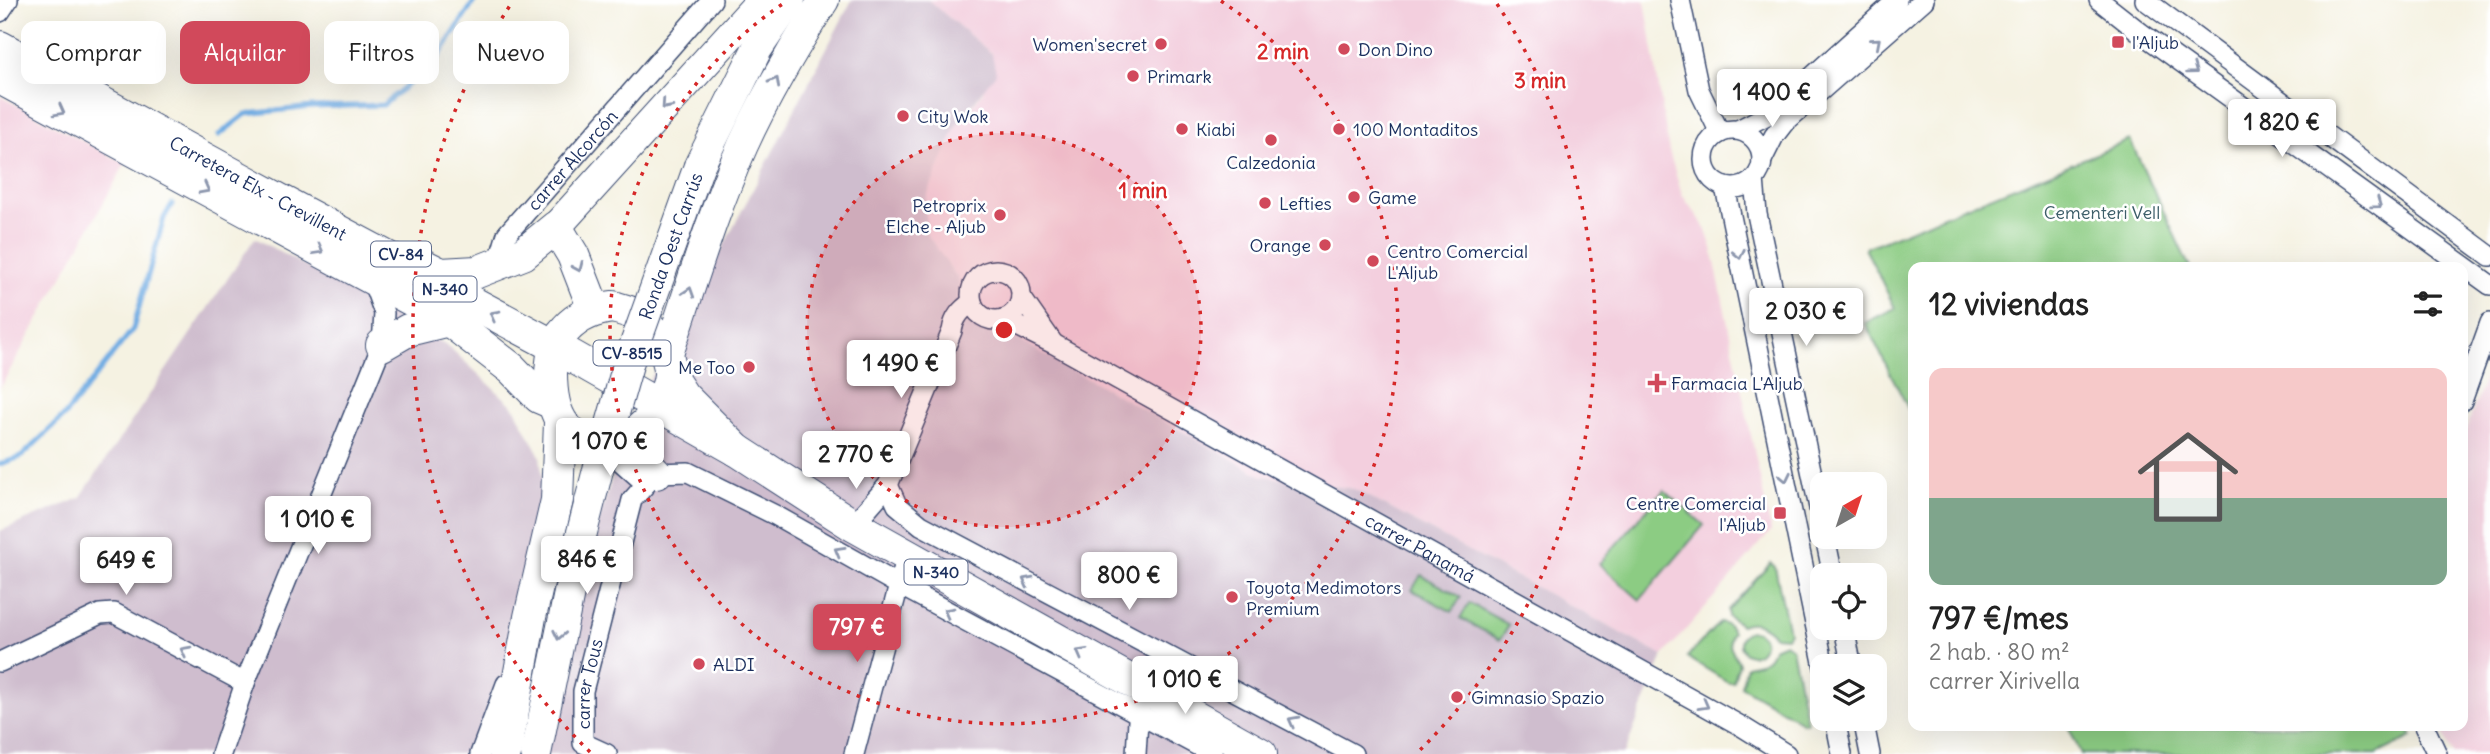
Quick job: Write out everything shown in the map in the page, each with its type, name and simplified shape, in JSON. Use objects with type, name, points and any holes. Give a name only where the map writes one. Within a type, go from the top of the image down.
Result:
[{"type":"highway","name":"Carretera Elx - Crevillent","points":[[0,47],[115,109],[151,145]]},
{"type":"highway","name":"Carretera Elx - Crevillent","points":[[0,78],[151,145],[272,210],[372,280],[449,320],[512,369],[582,439],[600,443]]},
{"type":"highway","name":"Carretera Elx - Crevillent","points":[[272,210],[336,229],[554,346],[737,450]]},
{"type":"highway","points":[[498,264],[523,254],[556,227],[573,255],[594,309]]},
{"type":"highway","name":"CV-84","points":[[336,229],[388,248],[440,274],[477,272],[498,264]]},
{"type":"highway","points":[[505,754],[530,617],[557,500],[561,457],[551,366],[554,346],[565,330],[594,309],[613,307],[633,314],[652,330],[668,366],[659,406],[652,416],[635,433],[600,443]]},
{"type":"highway","points":[[382,345],[408,330],[449,320]]},
{"type":"highway","name":"N-340","points":[[668,366],[683,396],[737,450],[853,525],[903,570],[1139,699],[1261,754]]},
{"type":"highway","points":[[635,433],[651,479]]},
{"type":"main road","points":[[556,227],[762,0]]},
{"type":"main road","name":"Ronda Oest Carrús","points":[[536,754],[579,544],[598,466],[629,361],[699,166],[757,49],[790,0]]},
{"type":"main road","name":"Ronda Oest Carrús","points":[[668,366],[716,210],[743,144],[773,85],[824,0]]},
{"type":"street","points":[[0,12],[8,0]]},
{"type":"street","name":"carrer Alcorcón","points":[[498,264],[507,234],[712,0]]},
{"type":"street","points":[[1680,0],[1699,90],[1729,131],[1747,134],[1755,140],[1762,153],[1759,173],[1741,187],[1725,187],[1708,175],[1703,161],[1709,141],[1729,131],[1773,112],[1898,0]]},
{"type":"street","points":[[1762,160],[1784,123],[1924,0]]},
{"type":"street","points":[[2099,0],[2458,262]]},
{"type":"street","points":[[2145,0],[2490,256]]},
{"type":"street","points":[[0,36],[115,109]]},
{"type":"street","points":[[1754,179],[1757,214],[1811,472]]},
{"type":"street","points":[[1725,187],[1821,654]]},
{"type":"street","points":[[540,195],[548,218],[556,227]]},
{"type":"street","points":[[2468,269],[2490,285]]},
{"type":"street","points":[[988,271],[1004,271],[1017,281],[1021,297],[1016,311],[1003,319],[989,319],[978,309],[972,288],[988,271]]},
{"type":"street","points":[[221,754],[246,684],[382,345],[384,313],[372,280]]},
{"type":"street","name":"carrer Panamá","points":[[1021,297],[1054,344]]},
{"type":"street","points":[[853,525],[888,485],[952,331],[978,309]]},
{"type":"street","name":"carrer Panamá","points":[[1003,319],[1054,344],[1644,671],[1786,754]]},
{"type":"street","points":[[2468,384],[2490,323]]},
{"type":"street","points":[[600,443],[651,479],[688,472],[775,515],[903,570],[854,754]]},
{"type":"street","name":"carrer Tous","points":[[607,754],[583,743],[583,691],[632,500],[651,479]]},
{"type":"street","points":[[888,485],[897,505],[921,525],[1353,754]]},
{"type":"street","points":[[0,662],[100,614],[114,613],[246,684]]},
{"type":"street","points":[[480,754],[530,617]]},
{"type":"street","points":[[1136,754],[1139,699]]},
{"type":"street","points":[[1139,699],[1213,754]]},
{"type":"street","points":[[1837,731],[1842,754]]},
{"type":"street","points":[[1866,731],[1871,754]]},
{"type":"street","points":[[2426,731],[2437,754]]},
{"type":"shaded area","points":[[852,0],[928,0],[992,54],[996,73],[956,126],[926,198],[926,233],[959,280],[958,306],[1262,476],[1354,489],[1663,656],[1624,754],[544,754],[587,557],[635,406],[715,262]]},
{"type":"shaded area","name":"Centro Comercial L'Aljub","points":[[928,0],[1645,0],[1669,151],[1682,195],[1704,225],[1712,248],[1771,531],[1663,656],[1354,489],[1262,476],[958,306],[959,280],[926,233],[926,198],[956,126],[983,92],[992,54]]},
{"type":"shaded area","points":[[0,96],[125,164],[0,388]]},
{"type":"shaded area","points":[[255,238],[448,346],[514,407],[540,456],[545,499],[488,754],[0,754],[0,531],[80,498]]},
{"type":"shaded area","points":[[2490,365],[2490,754],[2453,754],[2442,731],[2468,731],[2468,424]]},
{"type":"green space","name":"Cementeri Vell","points":[[2130,140],[2187,262],[1908,262],[1908,408],[1865,323],[1895,308],[1865,248]]},
{"type":"green space","points":[[1664,490],[1704,525],[1640,600],[1599,564]]},
{"type":"green space","points":[[1771,563],[1775,567],[1789,632],[1786,637],[1775,636],[1755,623],[1741,625],[1728,616],[1728,610]]},
{"type":"green space","points":[[1421,575],[1461,597],[1452,612],[1412,590]]},
{"type":"green space","points":[[1469,603],[1509,625],[1500,640],[1460,618]]},
{"type":"green space","points":[[1720,622],[1727,624],[1733,632],[1730,645],[1739,664],[1733,682],[1728,682],[1687,657]]},
{"type":"green space","points":[[1752,631],[1760,635],[1764,643],[1760,651],[1752,655],[1744,651],[1740,643],[1744,635]]},
{"type":"green space","points":[[1785,643],[1792,648],[1807,723],[1741,686],[1747,666],[1766,660],[1773,648]]},
{"type":"green space","points":[[2070,731],[2409,731],[2412,737],[2377,754],[2081,754]]},
{"type":"waterway","points":[[219,135],[246,114],[312,107],[383,105],[436,61],[475,0]]},
{"type":"waterway","points":[[0,464],[21,457],[65,415],[133,329],[164,218],[172,204]]},
{"type":"place","name":"l'Aljub","points":[[2118,42]]},
{"type":"place","name":"Women'secret","points":[[1161,44]]},
{"type":"place","name":"Don Dino","points":[[1344,49]]},
{"type":"place","name":"Primark","points":[[1133,76]]},
{"type":"place","name":"City Wok","points":[[903,116]]},
{"type":"place","name":"Kiabi","points":[[1182,129]]},
{"type":"place","name":"100 Montaditos","points":[[1339,129]]},
{"type":"place","name":"Calzedonia","points":[[1271,140]]},
{"type":"place","name":"Game","points":[[1354,197]]},
{"type":"place","name":"Lefties","points":[[1265,203]]},
{"type":"place","name":"Petroprix Elche - Aljub","points":[[1000,215]]},
{"type":"place","name":"Orange","points":[[1325,245]]},
{"type":"place","name":"Centro Comercial L'Aljub","points":[[1373,261]]},
{"type":"place","name":"Me Too","points":[[749,367]]},
{"type":"place","name":"Farmacia L'Aljub","points":[[1657,383]]},
{"type":"place","name":"Centre Comercial l'Aljub","points":[[1780,513]]},
{"type":"place","name":"Toyota Medimotors Premium","points":[[1232,597]]},
{"type":"place","name":"ALDI","points":[[699,664]]},
{"type":"place","name":"Gimnasio Spazio","points":[[1457,697]]}]
